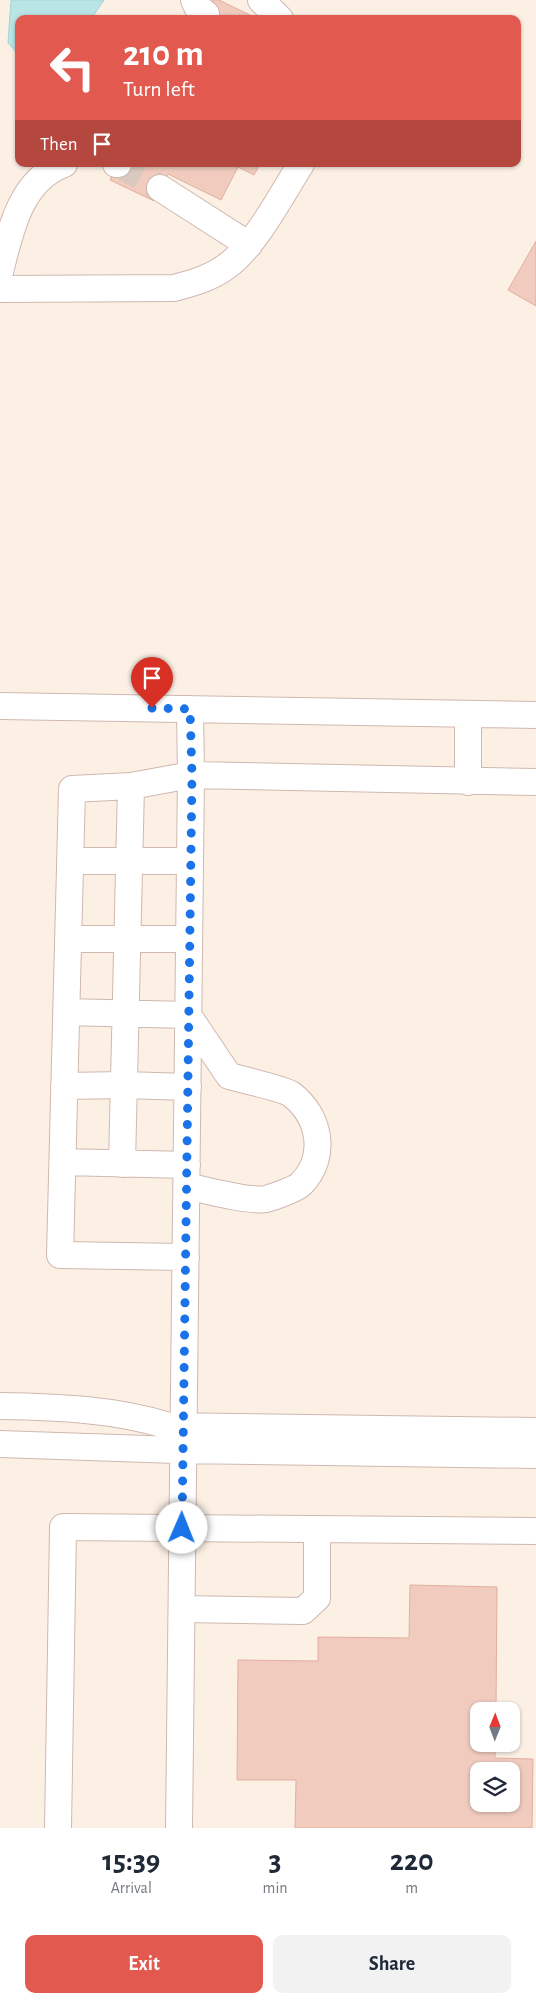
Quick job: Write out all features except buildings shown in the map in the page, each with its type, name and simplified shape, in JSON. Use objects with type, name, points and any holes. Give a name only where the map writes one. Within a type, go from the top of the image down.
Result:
[{"type":"lane","points":[[261,0],[276,15]]},
{"type":"lane","points":[[0,272],[18,211],[30,189],[56,167]]},
{"type":"lane","points":[[0,289],[174,288],[198,282],[227,266],[249,245],[299,167]]},
{"type":"lane","points":[[160,188],[249,245]]},
{"type":"lane","points":[[0,706],[536,715]]},
{"type":"lane","points":[[179,1828],[192,775],[190,709]]},
{"type":"lane","points":[[468,714],[468,782]]},
{"type":"lane","points":[[186,1257],[60,1256],[72,789],[131,786],[192,775],[536,782]]},
{"type":"lane","points":[[122,1164],[131,786]]},
{"type":"lane","points":[[70,861],[190,861]]},
{"type":"lane","points":[[68,939],[189,939]]},
{"type":"lane","points":[[66,1012],[188,1015]]},
{"type":"lane","points":[[62,1162],[122,1164],[187,1176],[234,1196],[265,1199],[300,1186],[314,1167],[318,1139],[311,1116],[290,1093],[229,1076],[188,1015]]},
{"type":"lane","points":[[64,1086],[188,1087]]},
{"type":"lane","points":[[0,1406],[114,1412],[169,1426],[184,1438],[536,1455]]},
{"type":"lane","points":[[0,1444],[184,1438],[536,1431]]},
{"type":"lane","points":[[58,1828],[63,1527],[536,1530]]},
{"type":"lane","points":[[182,1609],[303,1611],[317,1598],[317,1530]]},
{"type":"water","points":[[11,0],[104,0],[94,15],[15,15],[15,51],[8,43]]},
{"type":"tunnel","points":[[123,167],[160,188]]},
{"type":"route","points":[[152,708],[190,709],[192,775],[185,1426],[182,1528]]}]
